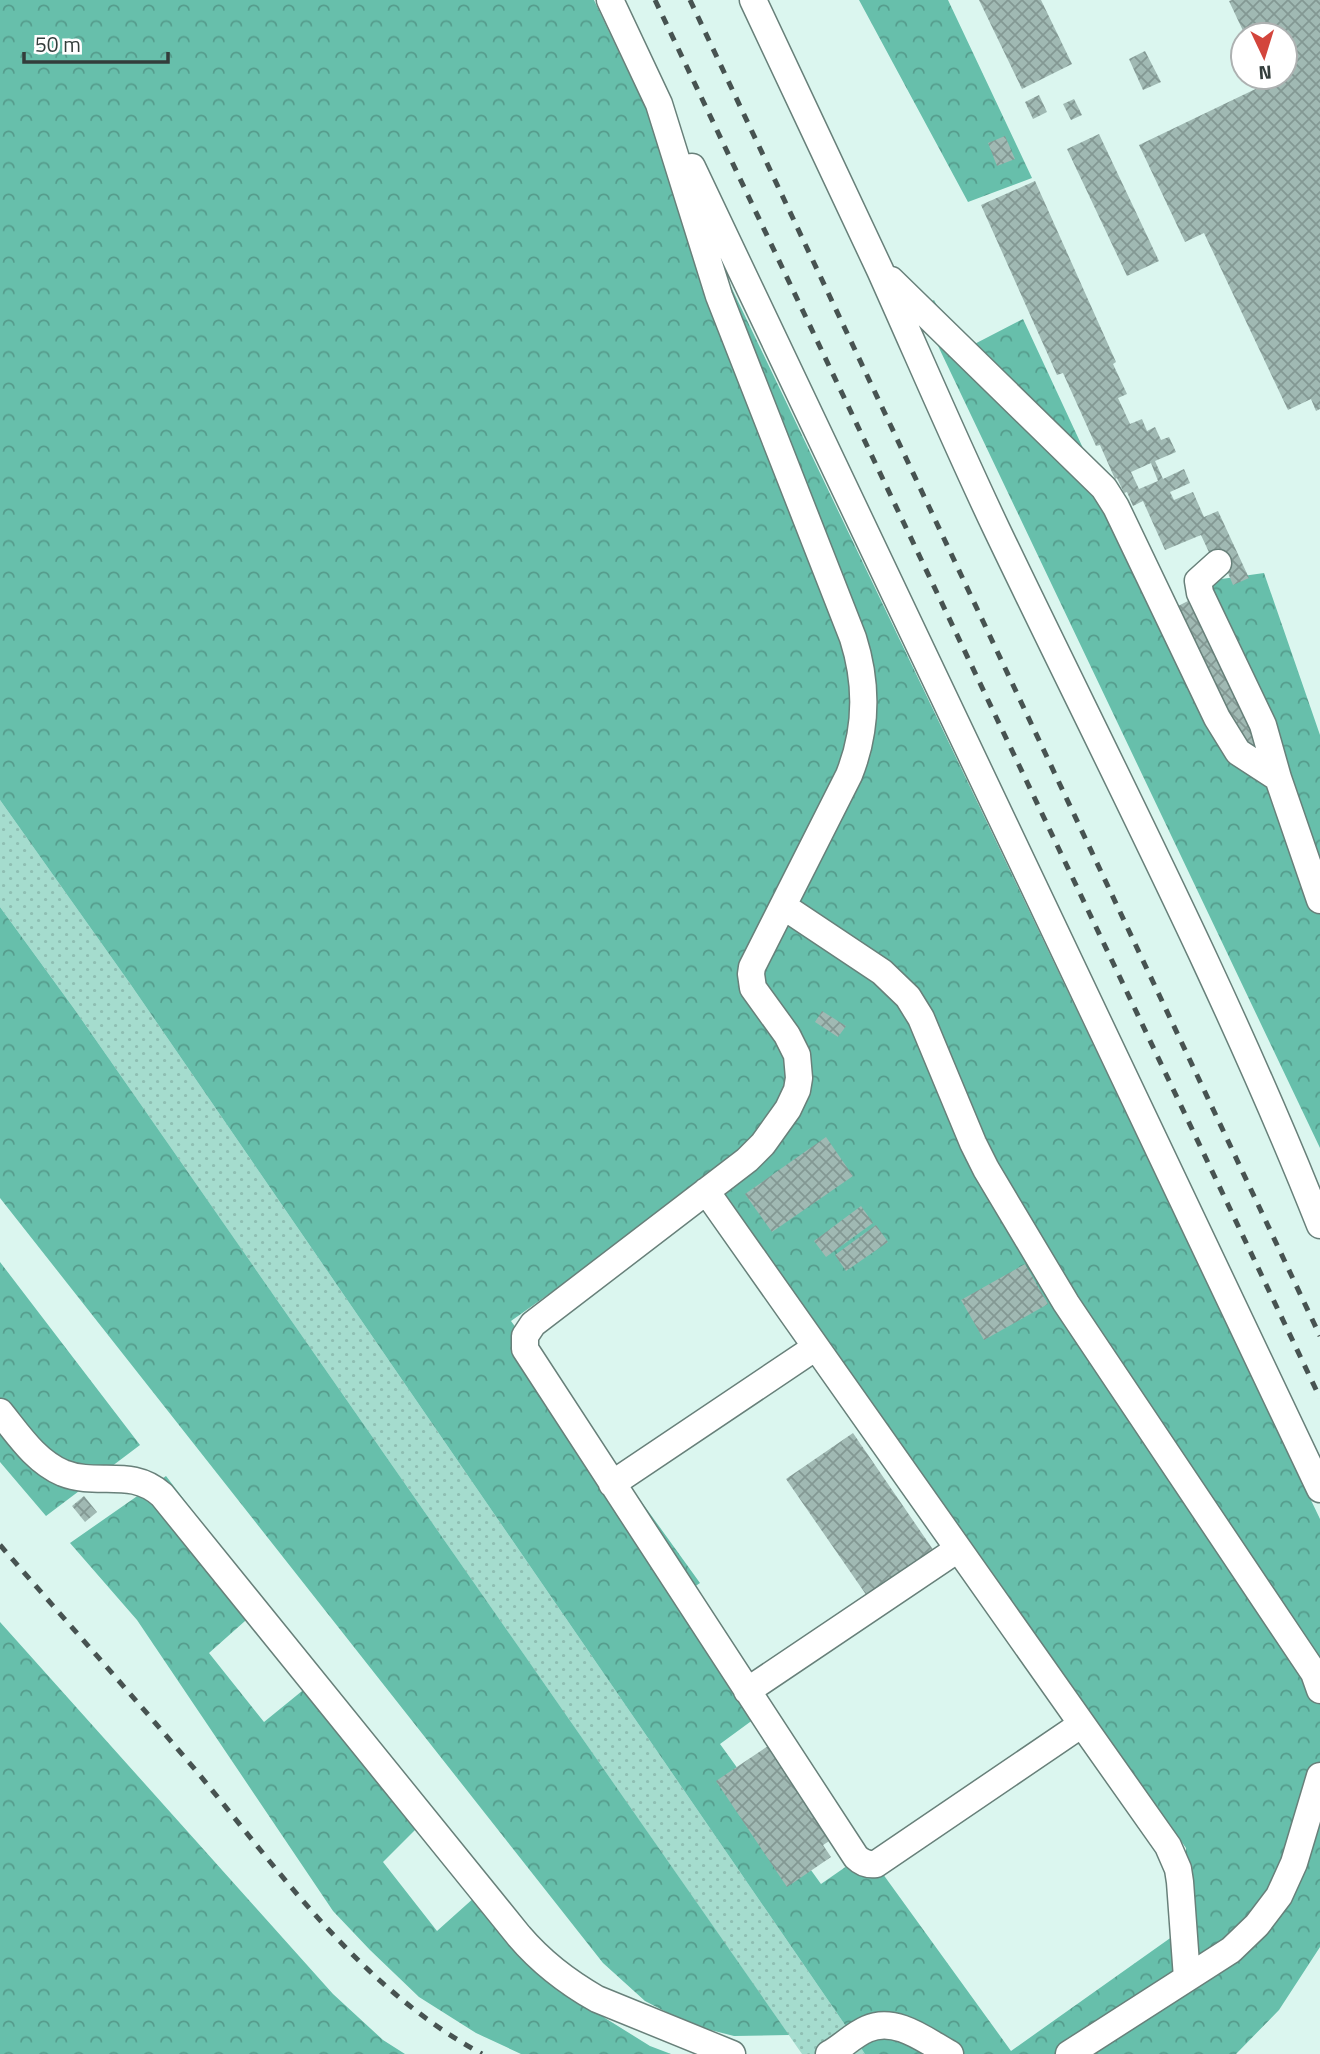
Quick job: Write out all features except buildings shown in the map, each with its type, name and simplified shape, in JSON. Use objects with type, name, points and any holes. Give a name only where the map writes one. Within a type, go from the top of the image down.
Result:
[{"type":"street","points":[[610,0],[659,104],[719,296],[853,638],[863,680],[864,712],[857,755],[849,775],[752,967],[751,981],[793,1045],[799,1067],[797,1090],[788,1109],[763,1144],[747,1160],[533,1324],[525,1336],[525,1349],[856,1857],[876,1864],[1082,1724]]},
{"type":"street","points":[[753,0],[879,268],[995,526],[1249,1058],[1320,1225]]},
{"type":"street","points":[[674,148],[687,160],[697,177],[1320,1489]]},
{"type":"street","points":[[879,268],[1104,488],[1116,507],[1217,718],[1238,752],[1278,778]]},
{"type":"street","points":[[1217,563],[1198,581],[1200,593],[1263,725],[1278,778],[1320,900]]},
{"type":"street","points":[[783,906],[882,972],[900,988],[915,1007],[973,1143],[1027,1240],[1314,1673],[1320,1690]]},
{"type":"street","points":[[706,1191],[1168,1846],[1180,1882],[1187,1978]]},
{"type":"street","points":[[612,1484],[816,1347]]},
{"type":"street","points":[[0,1412],[35,1454],[60,1471],[79,1477],[132,1479],[148,1485],[162,1495],[510,1925],[547,1965],[562,1978],[597,1999],[732,2054]]},
{"type":"street","points":[[747,1691],[958,1549]]},
{"type":"street","points":[[1069,2054],[1231,1950],[1257,1925],[1279,1895],[1294,1863],[1320,1776]]},
{"type":"street","points":[[829,2054],[867,2029],[890,2025],[906,2030],[950,2054]]},
{"type":"green space","points":[[0,0],[594,0],[1320,1519],[1320,1947],[1279,2010],[1236,2054],[865,2054],[131,985],[0,800]],"holes":[[[706,1182],[1186,1848],[1183,1929],[1011,2051],[867,1852],[821,1884],[720,1744],[765,1711],[682,1595],[700,1583],[511,1321]]]},
{"type":"green space","points":[[859,0],[948,0],[1032,178],[968,202]]},
{"type":"green space","points":[[934,300],[961,351],[1023,319],[1220,743],[1257,727],[1200,582],[1264,573],[1320,735],[1320,1148],[920,308]]},
{"type":"green space","points":[[0,800],[131,985],[865,2054],[802,2054],[75,1010],[0,907]]},
{"type":"green space","points":[[0,907],[75,1010],[789,2035],[734,2036],[691,2025],[645,2001],[603,1963],[0,1198]]},
{"type":"green space","points":[[0,1262],[140,1445],[46,1516],[0,1462]]},
{"type":"green space","points":[[166,1476],[264,1604],[209,1653],[264,1722],[318,1678],[427,1818],[383,1862],[437,1931],[485,1888],[571,1990],[605,2018],[650,2046],[671,2054],[521,2054],[476,2033],[419,1997],[333,1911],[137,1620],[70,1543]]},
{"type":"green space","points":[[0,1622],[333,1994],[383,2040],[405,2054],[0,2054]]},
{"type":"railway","points":[[655,0],[1320,1398]]},
{"type":"railway","points":[[690,0],[1320,1336]]},
{"type":"railway","points":[[0,1545],[174,1744],[327,1928],[399,1997],[482,2054]]}]
